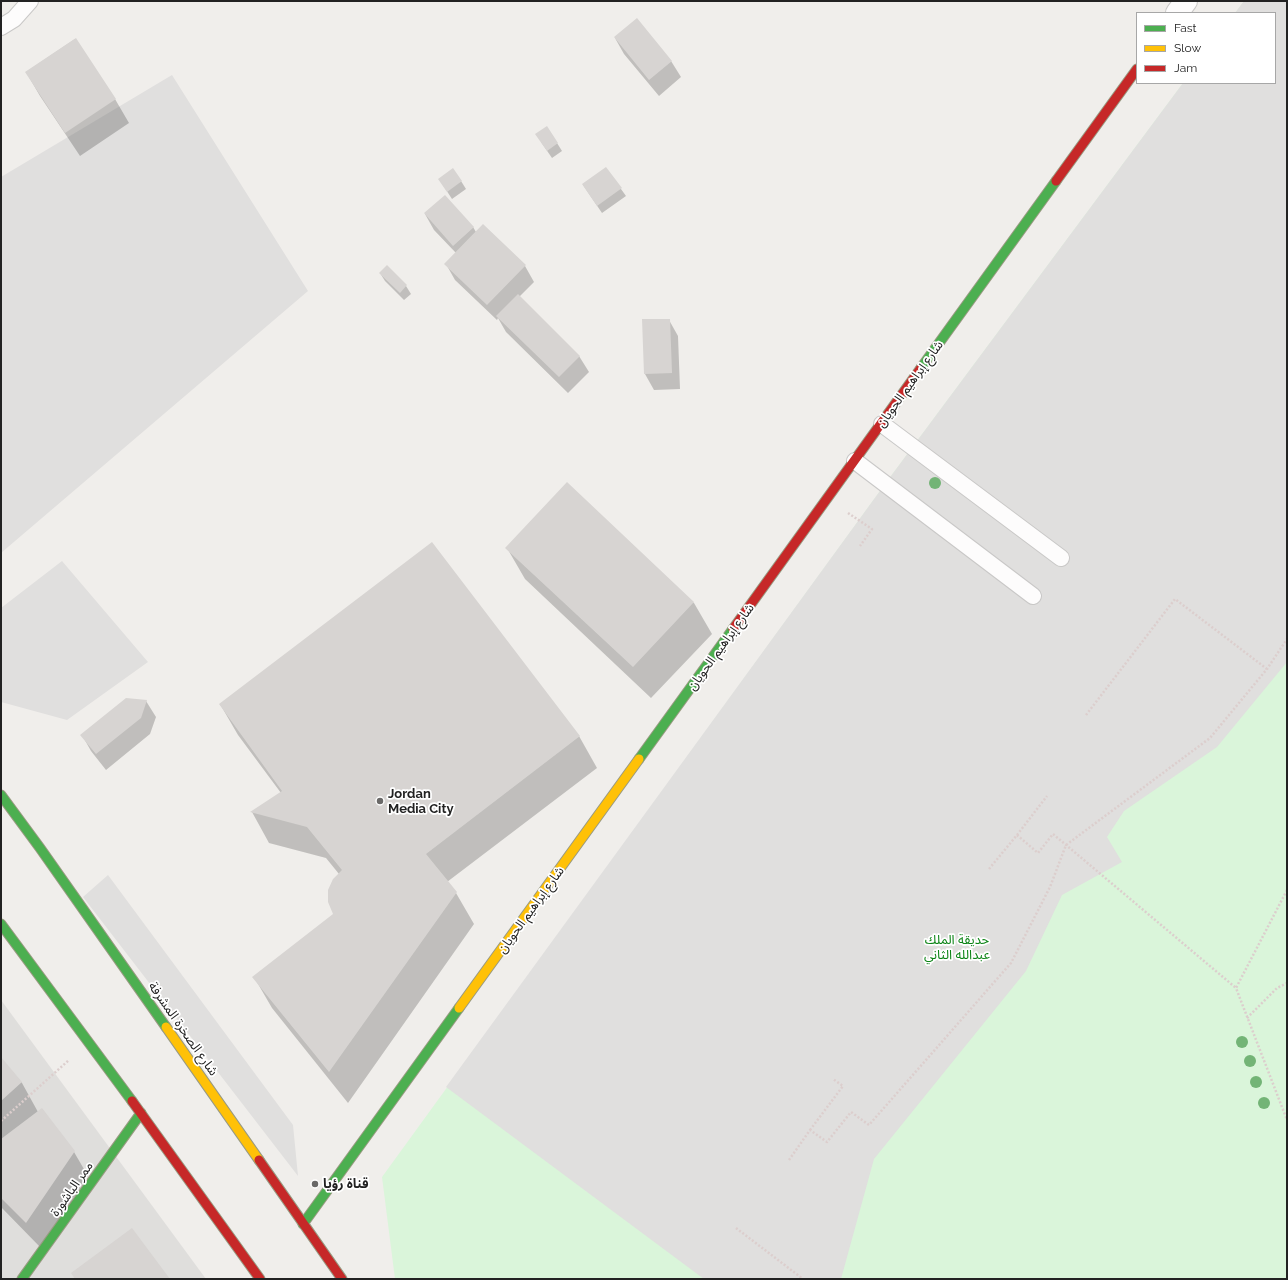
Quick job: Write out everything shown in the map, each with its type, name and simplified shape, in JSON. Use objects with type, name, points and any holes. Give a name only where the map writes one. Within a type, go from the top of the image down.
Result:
[{"type":"street","points":[[1178,12],[1186,1]]},
{"type":"street","name":"شارع إبراهيم الحويان","points":[[303,1224],[1136,70]]},
{"type":"street","name":"شارع الصخرة المشرفة","points":[[1,795],[40,848],[342,1279]]},
{"type":"street","points":[[1,924],[260,1279]]},
{"type":"street","name":"ممر الباشورة","points":[[22,1279],[141,1114]]},
{"type":"lane","points":[[1,27],[14,19],[30,1]]},
{"type":"lane","points":[[882,424],[1061,558]]},
{"type":"lane","points":[[855,461],[1033,596]]},
{"type":"path","points":[[859,520],[872,529],[860,546]]},
{"type":"path","points":[[1086,715],[1175,598],[1267,669]]},
{"type":"path","points":[[810,1130],[827,1142],[851,1112],[869,1125],[1011,963],[1050,887],[1066,845],[1210,738],[1267,669],[1287,638]]},
{"type":"path","points":[[989,870],[1047,796]]},
{"type":"path","points":[[1017,835],[1038,853],[1053,834],[1236,988],[1287,1120]]},
{"type":"path","points":[[1236,988],[1287,890]]},
{"type":"path","points":[[1247,1018],[1277,988],[1287,983]]},
{"type":"path","points":[[1,1121],[88,1042]]},
{"type":"path","points":[[789,1160],[842,1086],[833,1079]]},
{"type":"path","points":[[736,1228],[803,1279]]},
{"type":"shaded area","name":"حديقة الملك عبدالله الثاني","points":[[1244,1],[1287,1],[1287,662],[1217,747],[1124,811],[1107,837],[1122,862],[1062,895],[1026,971],[874,1159],[841,1279],[704,1279],[446,1087],[885,484],[1182,84],[1276,84],[1276,12],[1236,12]]},
{"type":"shaded area","points":[[172,75],[308,291],[1,553],[1,177]]},
{"type":"shaded area","points":[[62,561],[148,662],[67,720],[1,702],[1,608]]},
{"type":"shaded area","points":[[108,875],[293,1125],[298,1176],[83,897]]},
{"type":"shaded area","points":[[1,1000],[206,1279],[1,1279]]},
{"type":"green space","name":"حديقة الملك عبدالله الثاني","points":[[1244,1],[1287,1],[1287,1279],[395,1279],[382,1177],[885,484],[1182,84],[1276,84],[1276,12],[1236,12]]},
{"type":"building","points":[[637,18],[672,61],[649,80],[614,37]]},
{"type":"building","points":[[76,38],[116,99],[65,133],[25,72]]},
{"type":"building","points":[[547,126],[558,143],[547,151],[535,134]]},
{"type":"building","points":[[606,167],[622,188],[597,206],[582,184]]},
{"type":"building","points":[[453,168],[462,181],[447,192],[438,179]]},
{"type":"building","points":[[445,195],[474,227],[453,246],[424,213]]},
{"type":"building","points":[[483,224],[526,265],[487,305],[444,264]]},
{"type":"building","points":[[387,265],[407,285],[400,293],[379,273]]},
{"type":"building","points":[[518,294],[580,356],[559,377],[496,316]]},
{"type":"building","points":[[642,319],[670,319],[672,373],[644,374]]},
{"type":"building","points":[[567,482],[694,602],[633,667],[505,548]]},
{"type":"building","name":"Jordan Media City","points":[[432,542],[580,736],[426,854],[457,892],[329,1072],[252,977],[333,914],[328,902],[328,890],[333,879],[342,870],[307,827],[250,812],[282,791],[219,704]]},
{"type":"building","points":[[126,698],[147,700],[141,718],[96,754],[80,735]]},
{"type":"building","points":[[1,1057],[22,1082],[1,1101]]},
{"type":"building","points":[[42,1108],[75,1151],[26,1223],[1,1198],[1,1139]]},
{"type":"building","points":[[132,1228],[170,1279],[75,1279],[71,1273]]},
{"type":"traffic: fast","points":[[921,368],[1056,181]]},
{"type":"traffic: fast","points":[[639,759],[733,629]]},
{"type":"traffic: fast","points":[[1,795],[166,1027]]},
{"type":"traffic: fast","points":[[1,924],[132,1101]]},
{"type":"traffic: fast","points":[[303,1224],[459,1008]]},
{"type":"traffic: fast","points":[[22,1279],[141,1113]]},
{"type":"traffic: slow","points":[[459,1008],[639,759]]},
{"type":"traffic: slow","points":[[166,1027],[259,1160]]},
{"type":"traffic: jam","points":[[1056,181],[1136,70]]},
{"type":"traffic: jam","points":[[733,629],[921,368]]},
{"type":"traffic: jam","points":[[132,1101],[260,1279]]},
{"type":"traffic: jam","points":[[259,1160],[342,1279]]},
{"type":"place","name":"Jordan Media City","points":[[380,801]]},
{"type":"place","name":"قناة رؤيا","points":[[315,1184]]}]
